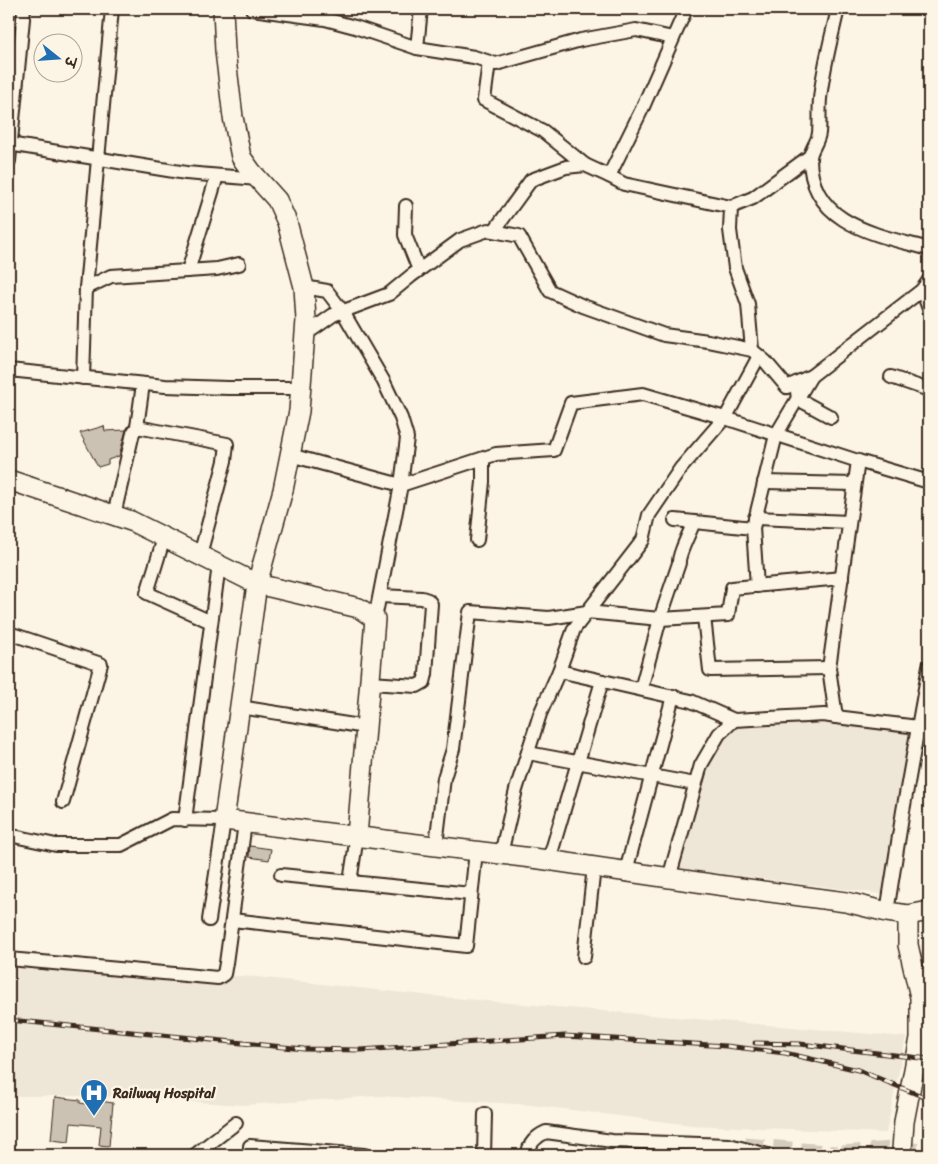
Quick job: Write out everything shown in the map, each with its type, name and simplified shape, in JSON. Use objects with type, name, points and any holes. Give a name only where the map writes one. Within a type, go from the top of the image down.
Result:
[{"type":"street","points":[[9,161],[14,61],[24,9]]},
{"type":"street","points":[[83,378],[86,288],[112,9]]},
{"type":"street","points":[[209,920],[257,584],[283,490],[299,411],[306,334],[304,287],[287,222],[277,200],[241,157],[233,117],[226,60],[223,9]]},
{"type":"street","points":[[252,9],[355,26],[417,48],[474,57],[496,64],[581,40],[636,30],[673,38]]},
{"type":"street","points":[[417,48],[421,9]]},
{"type":"street","points":[[609,176],[686,9]]},
{"type":"street","points":[[838,9],[820,98],[819,136],[810,156],[812,179],[821,200],[839,217],[863,230],[929,249]]},
{"type":"street","points":[[489,62],[484,100],[543,131],[585,165],[624,184],[732,207],[753,198],[810,156]]},
{"type":"street","points":[[9,144],[186,173],[258,179]]},
{"type":"street","points":[[494,231],[531,180],[566,167],[585,165]]},
{"type":"street","points":[[188,271],[217,176]]},
{"type":"street","points":[[406,206],[404,236],[419,270]]},
{"type":"street","points":[[501,854],[516,790],[540,714],[559,671],[574,629],[643,540],[650,515],[681,468],[725,418],[756,353],[748,304],[735,268],[730,230],[732,207]]},
{"type":"street","points":[[306,334],[333,315],[390,294],[460,240],[488,230],[519,236],[550,291],[583,306],[664,335],[708,341],[756,353],[787,387],[811,376],[925,285],[929,309]]},
{"type":"street","points":[[86,288],[111,276],[217,269],[239,264]]},
{"type":"street","points":[[304,287],[327,291],[343,312],[384,382],[401,418],[407,438],[401,485],[375,619],[357,836],[350,882]]},
{"type":"street","points":[[9,370],[143,384],[228,388],[302,388]]},
{"type":"street","points":[[757,586],[754,523],[776,435],[811,376]]},
{"type":"street","points":[[891,377],[929,390]]},
{"type":"street","points":[[796,383],[798,399]]},
{"type":"street","points":[[114,515],[133,433],[137,426],[143,384]]},
{"type":"street","points":[[290,455],[401,485],[496,454],[554,450],[571,403],[643,394],[929,482]]},
{"type":"street","points":[[798,399],[831,417]]},
{"type":"street","points":[[137,426],[227,444],[225,461],[200,555]]},
{"type":"street","points":[[476,540],[483,459]]},
{"type":"street","points":[[836,717],[828,668],[858,461]]},
{"type":"street","points":[[9,480],[131,521],[257,584],[359,608],[375,619]]},
{"type":"street","points":[[764,482],[854,484]]},
{"type":"street","points":[[675,520],[754,523],[849,522]]},
{"type":"street","points":[[642,690],[660,620],[679,563],[678,556],[684,547],[694,522]]},
{"type":"street","points":[[164,538],[147,593],[211,622]]},
{"type":"street","points":[[185,820],[219,565]]},
{"type":"street","points":[[436,845],[444,778],[453,749],[470,612],[549,618],[586,612],[660,620],[728,615],[732,588],[842,578]]},
{"type":"street","points":[[370,683],[417,686],[424,682],[426,674],[432,604],[422,598],[380,596]]},
{"type":"street","points":[[704,617],[710,670],[828,668]]},
{"type":"street","points":[[9,633],[102,664],[63,802]]},
{"type":"street","points":[[888,912],[903,811],[929,666]]},
{"type":"street","points":[[559,671],[691,701],[734,720],[824,715],[918,727]]},
{"type":"street","points":[[549,860],[602,681]]},
{"type":"street","points":[[626,871],[673,696]]},
{"type":"street","points":[[240,707],[366,727]]},
{"type":"street","points":[[670,878],[700,765],[719,734],[734,720]]},
{"type":"street","points":[[528,753],[695,784]]},
{"type":"street","points":[[9,835],[56,845],[121,845],[172,819],[224,820],[549,860],[846,902],[908,915],[929,911]]},
{"type":"street","points":[[9,959],[218,978],[224,974],[246,823]]},
{"type":"street","points":[[232,920],[466,946],[476,851]]},
{"type":"street","points":[[584,957],[594,867]]},
{"type":"street","points":[[281,874],[471,894]]},
{"type":"street","points":[[902,1150],[904,1122],[920,1038],[920,997],[908,945],[908,915]]},
{"type":"street","points":[[484,1155],[485,1114]]},
{"type":"street","points":[[195,1155],[236,1123]]},
{"type":"street","points":[[528,1155],[528,1151],[536,1137],[546,1132],[612,1141],[729,1146],[766,1155]]},
{"type":"street","points":[[250,1155],[250,1146],[364,1155]]},
{"type":"shaded area","points":[[825,718],[913,729],[883,894],[678,868],[706,772],[720,736],[735,723]]},
{"type":"shaded area","points":[[9,965],[257,977],[442,997],[906,1037],[886,1133],[691,1125],[531,1105],[378,1096],[244,1105],[101,1096],[9,1096]]},
{"type":"building","points":[[104,426],[105,431],[126,430],[119,456],[108,460],[108,464],[98,467],[80,433]]},
{"type":"building","points":[[250,846],[271,849],[269,860],[249,857]]},
{"type":"building","points":[[55,1097],[80,1100],[80,1103],[99,1106],[100,1101],[113,1103],[109,1146],[99,1145],[101,1126],[71,1123],[69,1142],[51,1140]]},
{"type":"tunnel","points":[[745,1147],[836,1155]]},
{"type":"tunnel","points":[[842,1155],[902,1150],[929,1155]]},
{"type":"railway","points":[[9,1020],[304,1049],[361,1050],[565,1036],[726,1046],[785,1053],[858,1070],[929,1099]]},
{"type":"railway","points":[[755,1043],[800,1044],[929,1059]]},
{"type":"place","name":"Railway Hospital","points":[[94,1117]]}]
